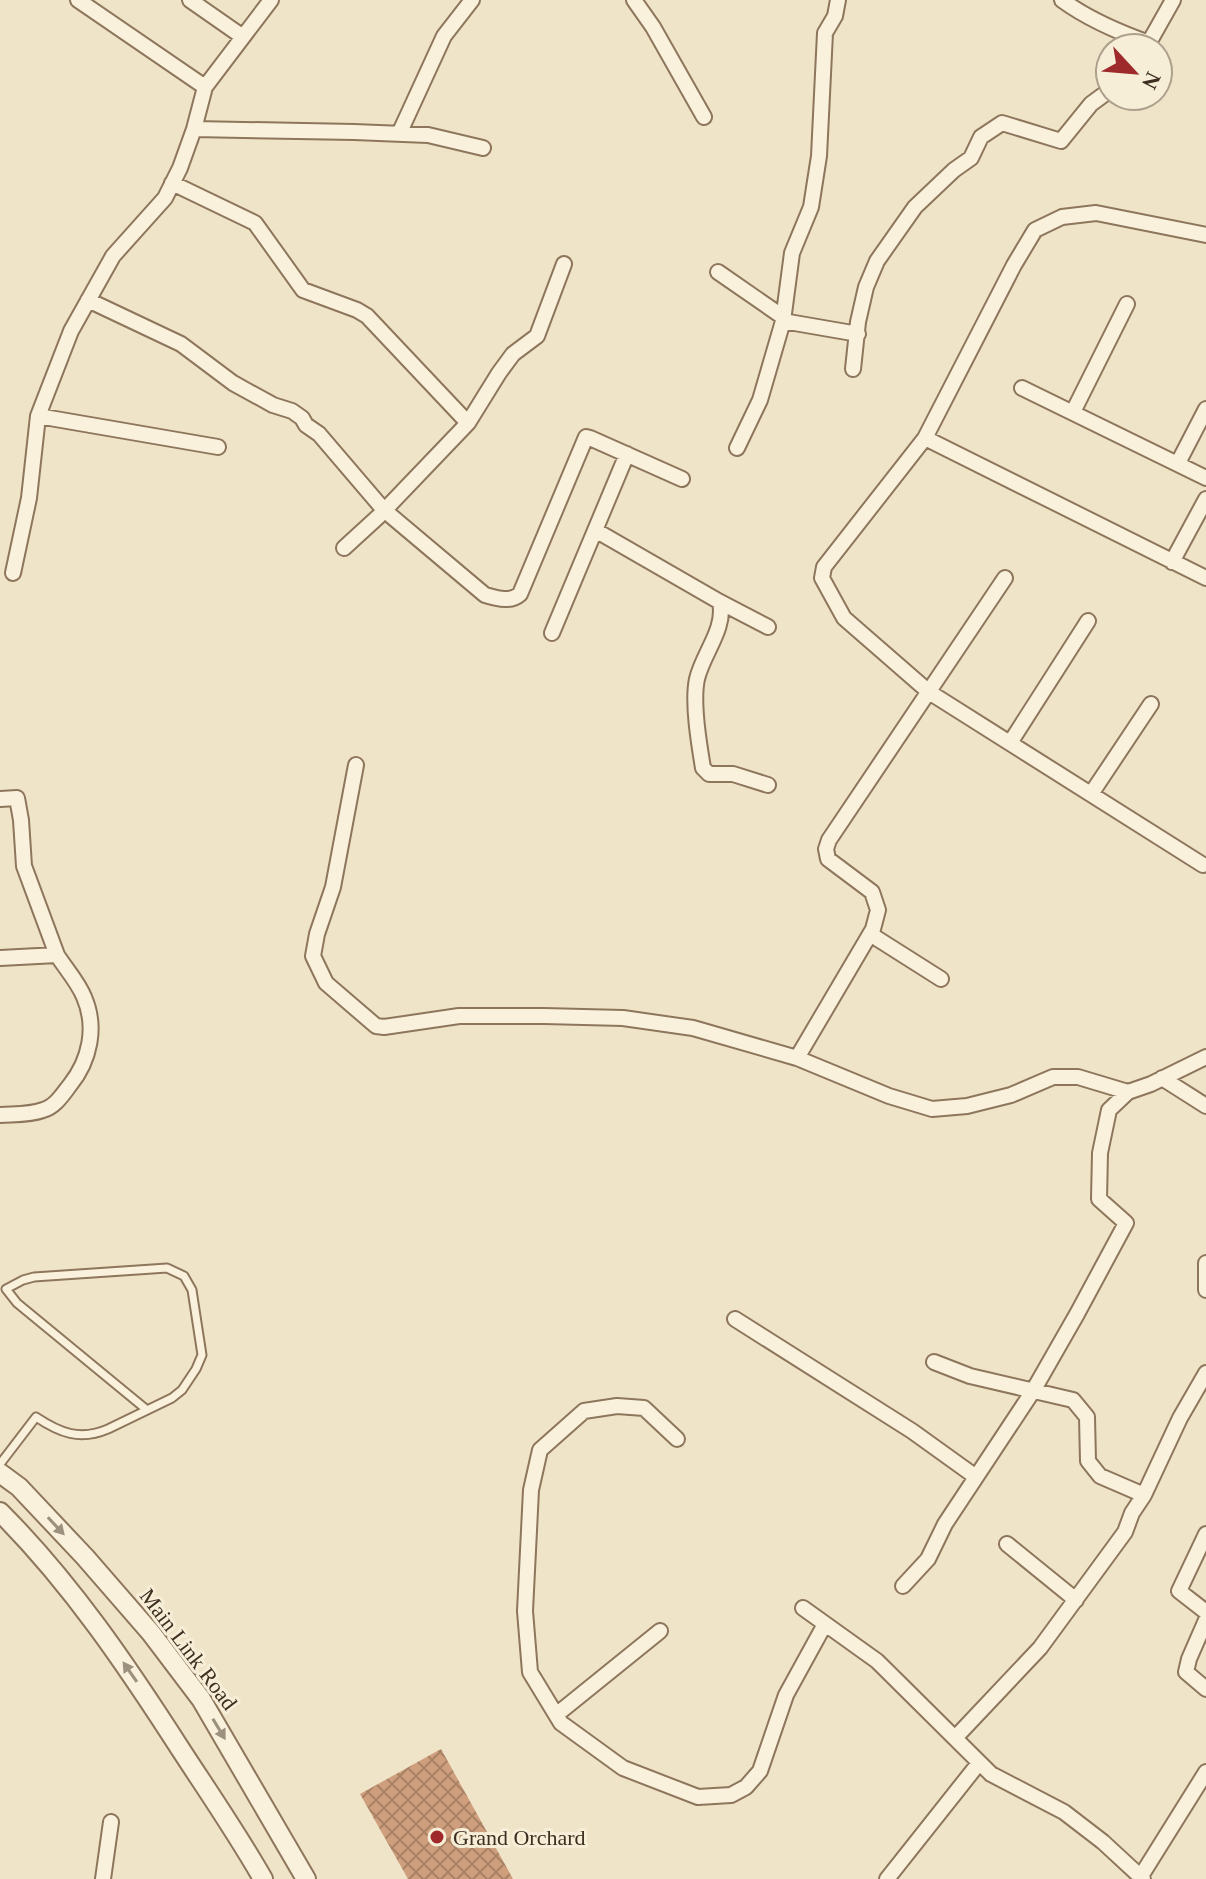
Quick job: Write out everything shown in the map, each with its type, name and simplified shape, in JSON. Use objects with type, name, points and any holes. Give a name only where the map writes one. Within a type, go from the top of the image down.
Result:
[{"type":"street","points":[[78,0],[205,87]]},
{"type":"street","points":[[190,0],[243,37]]},
{"type":"street","points":[[13,573],[29,498],[38,416],[71,331],[113,256],[165,198],[194,129],[205,87],[271,0]]},
{"type":"street","points":[[399,134],[444,36],[472,0]]},
{"type":"street","points":[[634,0],[653,27],[704,117]]},
{"type":"street","points":[[737,448],[760,400],[783,319],[792,253],[811,207],[819,156],[825,33],[835,16],[838,0]]},
{"type":"street","points":[[1062,0],[1119,32]]},
{"type":"street","points":[[1156,32],[1173,0]]},
{"type":"street","points":[[853,369],[858,322],[866,287],[877,261],[915,207],[971,158],[981,137],[1002,123],[1061,141],[1094,102]]},
{"type":"street","points":[[194,129],[428,135],[483,148]]},
{"type":"street","points":[[172,183],[255,223],[303,290],[367,316],[468,423]]},
{"type":"street","points":[[1203,865],[929,692],[844,618],[822,578],[824,567],[925,438],[1035,230],[1062,217],[1096,213],[1206,235]]},
{"type":"street","points":[[344,548],[468,423],[513,354],[537,336],[564,264]]},
{"type":"street","points":[[718,272],[783,319],[858,334]]},
{"type":"street","points":[[88,300],[181,344],[233,383],[302,418],[384,510],[485,595],[515,599],[520,594],[586,437],[682,479]]},
{"type":"street","points":[[1073,412],[1127,304]]},
{"type":"street","points":[[1022,388],[1206,478]]},
{"type":"street","points":[[1178,463],[1206,409]]},
{"type":"street","points":[[38,416],[218,447]]},
{"type":"street","points":[[925,438],[1206,578]]},
{"type":"street","points":[[552,633],[627,454]]},
{"type":"street","points":[[1172,562],[1206,499]]},
{"type":"street","points":[[595,530],[768,627]]},
{"type":"street","points":[[797,1058],[870,934],[878,910],[872,892],[828,859],[826,849],[829,840],[1005,578]]},
{"type":"street","points":[[720,602],[722,613],[719,626],[696,684],[695,701],[703,768],[709,774],[733,774],[768,785]]},
{"type":"street","points":[[1010,743],[1088,621]]},
{"type":"street","points":[[1091,794],[1151,704]]},
{"type":"street","points":[[356,765],[333,887],[313,956],[326,983],[376,1026],[459,1016],[623,1018],[693,1028],[797,1058],[889,1096],[932,1109],[967,1106],[1011,1095],[1053,1077],[1078,1077],[1128,1092]]},
{"type":"street","points":[[0,799],[17,798],[24,866],[57,955],[84,998],[92,1035],[78,1075],[52,1106],[43,1111],[0,1115]]},
{"type":"street","points":[[870,934],[941,979]]},
{"type":"street","points":[[0,958],[57,955]]},
{"type":"street","points":[[903,1586],[928,1559],[945,1524],[1033,1391],[1126,1223],[1099,1199],[1100,1153],[1109,1110],[1128,1092],[1206,1057]]},
{"type":"street","points":[[1162,1078],[1206,1106]]},
{"type":"street","points":[[1206,1263],[1206,1290]]},
{"type":"street","points":[[735,1319],[912,1431],[976,1477]]},
{"type":"street","points":[[934,1362],[970,1376],[1073,1400],[1087,1417],[1088,1461],[1100,1476],[1144,1495]]},
{"type":"street","points":[[955,1738],[1040,1648],[1125,1532],[1180,1418],[1206,1373]]},
{"type":"street","points":[[677,1439],[644,1408],[617,1406],[584,1411],[540,1450],[531,1490],[525,1611],[530,1672],[561,1723],[623,1768],[698,1797],[731,1795],[746,1787],[760,1771],[786,1695],[825,1624]]},
{"type":"street","name":"Main Link Road","points":[[0,1473],[19,1487],[85,1557],[168,1655],[201,1699],[306,1879]]},
{"type":"street","points":[[0,1512],[88,1612],[140,1686],[263,1879]]},
{"type":"street","points":[[1206,1534],[1179,1591],[1206,1612]]},
{"type":"street","points":[[1007,1544],[1076,1600]]},
{"type":"street","points":[[803,1608],[877,1661],[991,1774],[1064,1812],[1142,1878],[1206,1772]]},
{"type":"street","points":[[1206,1620],[1186,1672],[1206,1689]]},
{"type":"street","points":[[556,1715],[660,1631]]},
{"type":"street","points":[[887,1879],[979,1763]]},
{"type":"street","points":[[103,1879],[111,1822]]},
{"type":"lane","points":[[0,1464],[36,1417],[68,1433],[85,1437],[97,1434],[147,1410],[172,1398],[182,1390],[202,1355],[192,1290],[184,1276],[167,1268],[48,1275],[23,1280],[6,1289],[17,1303],[147,1410]]},
{"type":"building","name":"Grand Orchard","points":[[441,1749],[513,1879],[408,1879],[360,1794]]},
{"type":"place","name":"Grand Orchard","points":[[437,1837]]}]
